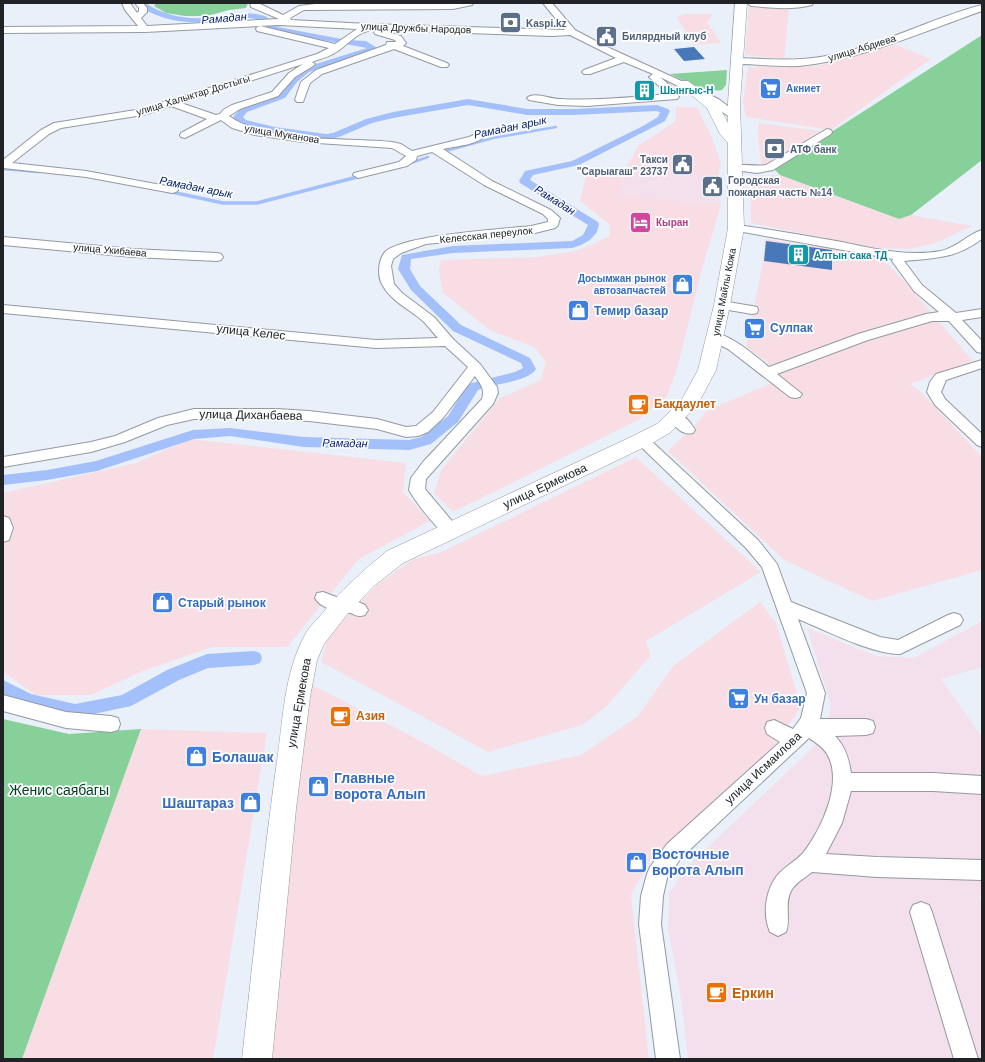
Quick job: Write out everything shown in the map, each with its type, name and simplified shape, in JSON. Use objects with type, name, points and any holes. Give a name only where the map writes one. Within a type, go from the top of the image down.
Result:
[{"type":"main road","name":"улица Майлы Кожа","points":[[642,440],[664,428],[689,404],[707,370],[715,337],[736,228],[734,114],[741,3]]},
{"type":"main road","points":[[690,87],[706,92],[721,92],[735,86]]},
{"type":"main road","points":[[690,87],[712,106],[727,134],[734,142]]},
{"type":"main road","name":"улица Ермекова","points":[[257,1059],[283,809],[302,675],[305,660],[314,639],[342,605],[366,580],[395,557],[642,440]]},
{"type":"street","points":[[126,3],[128,8],[144,29]]},
{"type":"street","points":[[136,18],[143,12],[143,8],[140,3]]},
{"type":"street","points":[[254,3],[254,5],[281,20],[302,8],[315,6],[439,14],[469,3]]},
{"type":"street","points":[[547,3],[572,32],[594,45],[650,68],[690,87],[722,105],[734,114]]},
{"type":"street","points":[[751,3],[798,6],[809,3]]},
{"type":"street","name":"улица Абдиева","points":[[737,61],[797,63],[833,58],[870,48],[982,8]]},
{"type":"street","name":"улица Дружбы Народов","points":[[235,25],[281,20],[366,28],[439,14],[558,36],[572,32]]},
{"type":"street","points":[[3,30],[144,29],[235,25]]},
{"type":"street","name":"улица Дружбы Народов","points":[[235,25],[344,41],[380,40],[444,66]]},
{"type":"street","points":[[300,100],[306,82],[314,75],[326,69],[401,44],[402,41],[393,36],[366,28],[344,41]]},
{"type":"street","points":[[3,39],[16,29]]},
{"type":"street","name":"улица Халыктар Достыгы","points":[[4,164],[44,132],[58,125],[143,112],[320,56],[344,41]]},
{"type":"street","name":"улица Муканова","points":[[320,56],[292,76],[275,94],[236,107],[219,118],[236,126],[259,133],[316,141],[393,145],[411,154]]},
{"type":"street","points":[[587,72],[625,58]]},
{"type":"street","points":[[532,98],[587,104],[674,96],[671,91],[648,71],[650,68]]},
{"type":"street","points":[[171,103],[219,118]]},
{"type":"street","points":[[185,135],[219,118]]},
{"type":"street","points":[[735,167],[757,170],[769,168],[827,132]]},
{"type":"street","points":[[358,175],[403,164],[412,158],[411,154],[473,139],[481,135]]},
{"type":"street","name":"Келесская переулок","points":[[435,149],[488,183],[537,206],[553,216],[555,220],[551,226],[544,228],[425,241],[397,250],[390,254],[385,266],[388,286],[398,296],[429,320],[448,342]]},
{"type":"street","points":[[4,164],[86,174],[172,190]]},
{"type":"street","points":[[736,228],[772,233],[900,257],[920,257],[950,252],[981,236]]},
{"type":"street","name":"улица Укибаева","points":[[3,240],[133,253],[217,257]]},
{"type":"street","points":[[900,257],[898,261],[918,288],[953,317],[982,349]]},
{"type":"street","points":[[722,305],[752,310]]},
{"type":"street","name":"улица Келес","points":[[3,309],[376,344],[448,342]]},
{"type":"street","points":[[769,372],[898,326],[931,317],[953,317],[982,313]]},
{"type":"street","points":[[715,337],[733,346],[769,372],[795,394]]},
{"type":"street","points":[[448,342],[483,377],[491,393],[488,401],[481,410],[442,450],[419,478],[417,490],[427,513],[451,531]]},
{"type":"street","points":[[982,364],[942,377],[937,382],[934,392],[940,402],[982,442]]},
{"type":"street","name":"улица Диханбаева","points":[[3,462],[91,447],[120,438],[163,421],[194,414],[277,414],[308,416],[377,424],[406,432],[418,431],[423,429],[483,377]]},
{"type":"street","points":[[676,418],[688,430]]},
{"type":"street","name":"улица Исмаилова","points":[[642,440],[752,544],[769,564],[816,693],[813,713],[801,734],[674,851],[657,874],[652,896],[650,924],[668,1059]]},
{"type":"street","points":[[3,522],[5,528],[3,536]]},
{"type":"street","points":[[784,606],[878,644],[893,648],[900,647],[954,620]]},
{"type":"street","points":[[3,703],[66,720],[111,724]]},
{"type":"street","points":[[801,734],[838,728],[866,727]]},
{"type":"street","points":[[774,728],[826,739],[836,752],[841,767],[842,782],[838,801],[825,837],[808,862],[782,885],[777,898],[778,925]]},
{"type":"street","points":[[842,782],[933,782],[982,785]]},
{"type":"street","points":[[808,862],[877,867],[982,870]]},
{"type":"street","points":[[921,912],[966,1059]]},
{"type":"shaded area","points":[[749,7],[789,10],[784,59],[745,55]]},
{"type":"shaded area","points":[[686,14],[713,14],[707,22],[721,43],[695,45],[676,17]]},
{"type":"shaded area","points":[[896,45],[931,59],[831,130],[746,117],[743,102],[748,67],[757,68],[757,66],[762,65],[817,66]]},
{"type":"shaded area","points":[[676,107],[697,107],[711,136],[721,163],[718,178],[626,168],[639,145],[675,122]]},
{"type":"shaded area","points":[[758,123],[820,131],[762,169],[758,138]]},
{"type":"shaded area","points":[[626,168],[718,178],[721,205],[619,195]]},
{"type":"shaded area","points":[[586,175],[624,177],[620,195],[721,205],[702,269],[677,369],[667,396],[640,419],[453,512],[434,493],[441,470],[500,398],[541,380],[546,362],[534,347],[491,331],[442,292],[439,271],[441,260],[537,257],[576,251],[610,236],[609,224],[580,201]]},
{"type":"shaded area","points":[[780,175],[899,219],[911,215],[972,226],[936,243],[910,249],[875,248],[751,223],[751,176]]},
{"type":"shaded area","points":[[765,239],[829,248],[881,258],[902,279],[973,361],[910,384],[920,391],[982,457],[982,570],[872,601],[784,560],[668,451],[698,422],[706,411],[783,378],[775,369],[746,346],[763,262]]},
{"type":"shaded area","name":"Старый рынок","points":[[190,439],[406,463],[403,492],[430,521],[359,559],[287,647],[212,647],[143,671],[91,695],[36,695],[3,672],[3,493],[136,463]]},
{"type":"shaded area","points":[[636,457],[761,572],[646,641],[651,655],[607,706],[582,725],[488,752],[321,662],[328,636],[377,585],[413,559],[439,553]]},
{"type":"shaded area","points":[[760,602],[776,623],[801,707],[766,757],[650,860],[631,895],[649,1059],[268,1059],[301,736],[312,685],[419,740],[482,776],[581,755],[638,716],[673,666]]},
{"type":"shaded area","points":[[982,621],[982,667],[941,679],[982,737],[982,896],[979,896],[982,907],[982,1059],[688,1059],[680,992],[668,929],[669,893],[688,866],[827,734],[831,705],[807,628],[876,656],[914,658]]},
{"type":"shaded area","points":[[141,729],[267,733],[213,1059],[22,1059]]},
{"type":"green space","points":[[156,3],[248,3],[246,8],[229,10],[207,16],[185,16],[166,13],[154,6]]},
{"type":"green space","points":[[982,35],[982,160],[911,215],[899,219],[780,175],[774,169]]},
{"type":"green space","points":[[727,70],[726,85],[722,90],[715,91],[695,86],[670,74]]},
{"type":"green space","name":"Женис саябагы","points":[[3,719],[69,734],[141,729],[22,1059],[3,1059]]},
{"type":"building","points":[[694,47],[705,59],[684,61],[674,49]]},
{"type":"building","name":"Алтын сака ТД","points":[[766,241],[832,250],[832,270],[764,261]]},
{"type":"waterway","name":"Рамадан","points":[[3,480],[47,475],[97,466],[193,435],[230,432],[304,442],[409,445],[426,441],[453,419],[473,387],[519,375],[530,369],[526,361],[457,328],[415,288],[404,269],[406,257],[421,253],[453,249],[566,245],[582,241],[590,234],[594,224],[524,181],[529,173],[575,163],[662,119],[665,111],[657,108],[574,112],[527,112],[468,102],[393,115],[369,121],[336,135],[326,137],[275,130],[243,122],[238,117],[244,110],[282,96],[294,80],[306,70],[366,52],[373,48],[366,44],[347,43],[276,29],[267,26],[264,19],[251,15],[238,15],[203,20],[176,19],[159,14],[143,5],[144,3]]},
{"type":"waterway","name":"Рамадан арык","points":[[445,153],[446,151],[493,138],[556,127]]},
{"type":"waterway","name":"Рамадан арык","points":[[405,165],[428,157]]},
{"type":"waterway","name":"Рамадан арык","points":[[3,169],[38,172]]},
{"type":"waterway","name":"Рамадан арык","points":[[167,191],[223,203],[257,203],[361,176]]},
{"type":"waterway","name":"Рамадан","points":[[3,687],[27,700],[75,711],[125,701],[173,675],[207,661],[254,658]]},
{"type":"place","name":"Kaspi.kz","points":[[510,23]]},
{"type":"place","name":"Билярдный клуб","points":[[607,36]]},
{"type":"place","name":"Акниет","points":[[771,88]]},
{"type":"place","name":"Шынгыс-Н","points":[[645,90]]},
{"type":"place","name":"АТФ банк","points":[[775,149]]},
{"type":"place","name":"Такси \"Сарыагаш\" 23737","points":[[683,165]]},
{"type":"place","name":"Городская пожарная часть №14","points":[[712,186]]},
{"type":"place","name":"Кыран","points":[[641,222]]},
{"type":"place","name":"Алтын сака ТД","points":[[798,255]]},
{"type":"place","name":"Досымжан рынок автозапчастей","points":[[682,284]]},
{"type":"place","name":"Темир базар","points":[[579,311]]},
{"type":"place","name":"Сулпак","points":[[755,328]]},
{"type":"place","name":"Бакдаулет","points":[[639,404]]},
{"type":"place","name":"Старый рынок","points":[[163,603]]},
{"type":"place","name":"Ун базар","points":[[739,699]]},
{"type":"place","name":"Азия","points":[[340,716]]},
{"type":"place","name":"Болашак","points":[[197,757]]},
{"type":"place","name":"Главные ворота Алып","points":[[319,786]]},
{"type":"place","name":"Шаштараз","points":[[250,803]]},
{"type":"place","name":"Восточные ворота Алып","points":[[637,862]]},
{"type":"place","name":"Еркин","points":[[717,993]]}]
